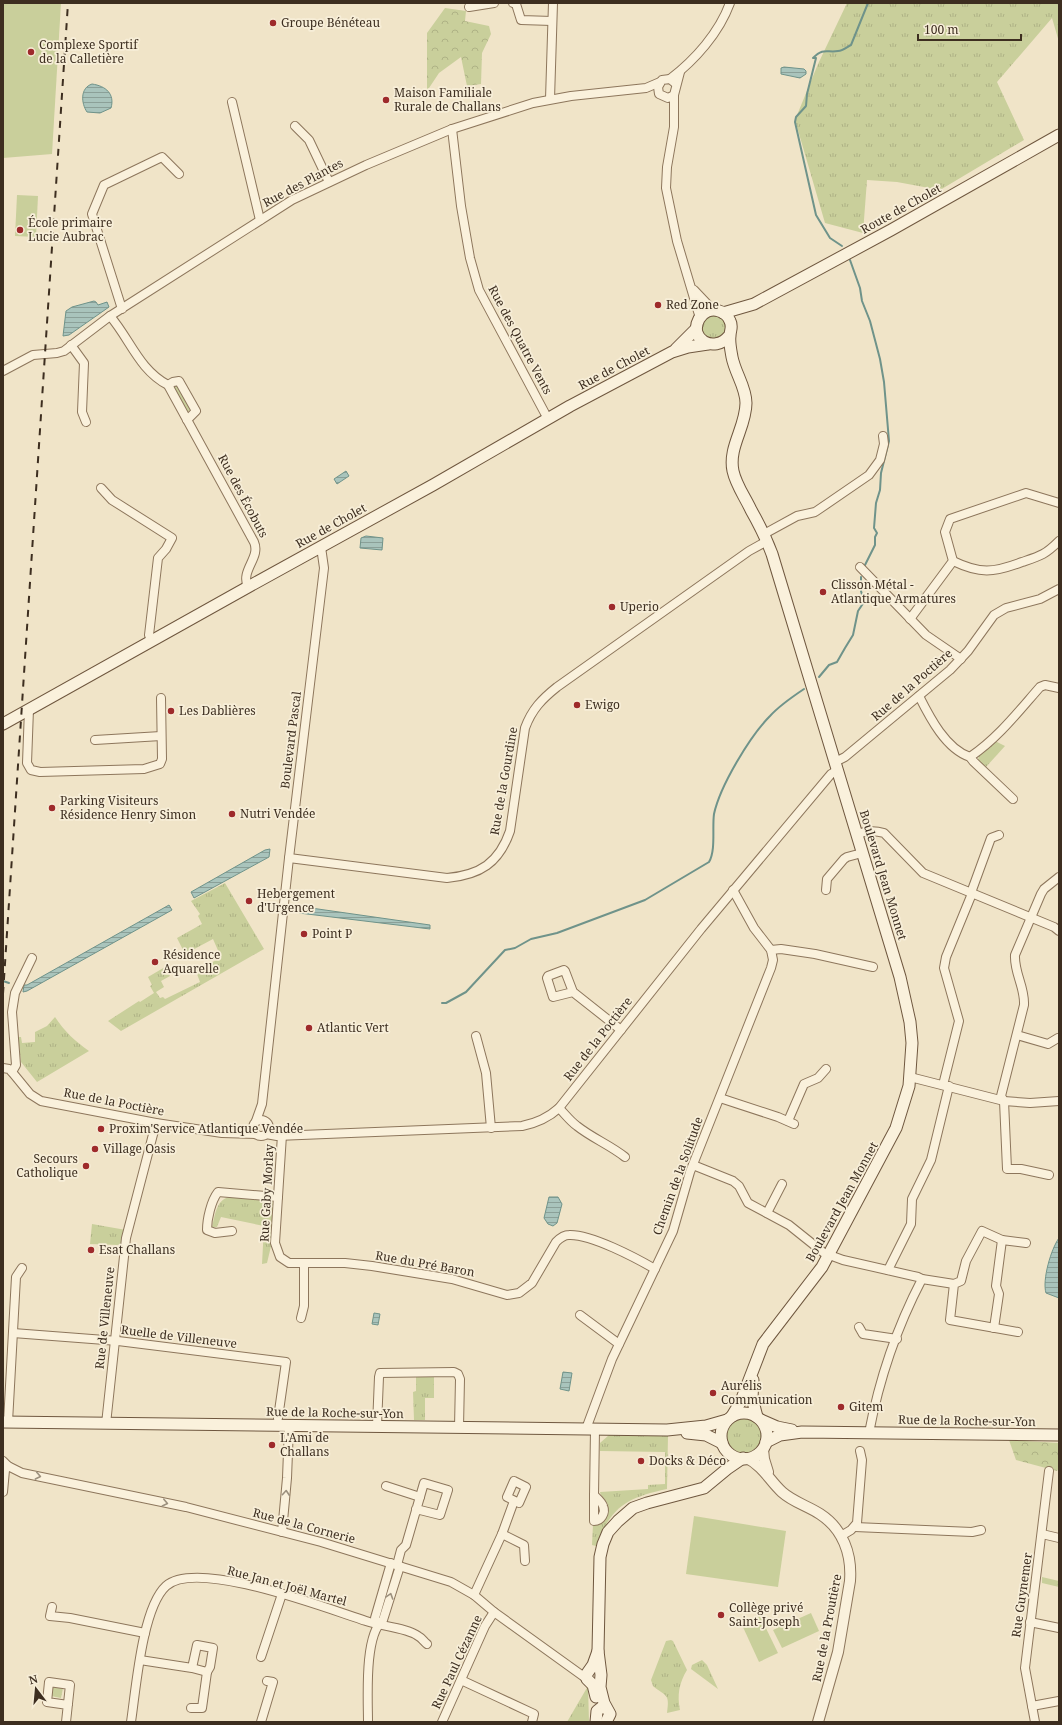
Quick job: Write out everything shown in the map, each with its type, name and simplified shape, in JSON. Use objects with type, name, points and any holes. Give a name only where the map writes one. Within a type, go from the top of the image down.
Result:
[{"type":"main road","name":"Route de Cholet","points":[[718,311],[754,304],[891,230],[1059,136]]},
{"type":"main road","name":"Route de Cholet","points":[[730,331],[754,304]]},
{"type":"main road","points":[[708,311],[718,311],[727,316],[735,368],[711,344],[700,338],[696,329],[700,318],[708,311]]},
{"type":"main road","name":"Rue de Cholet","points":[[3,724],[548,420],[570,406],[672,352],[686,341],[696,329]]},
{"type":"main road","points":[[711,344],[726,341],[730,331]]},
{"type":"main road","name":"Rue de Cholet","points":[[672,352],[688,347],[711,344]]},
{"type":"main road","name":"Boulevard Jean Monnet","points":[[729,1418],[741,1401],[763,1344],[806,1290],[829,1255],[896,1128],[904,1107],[910,1077],[912,1043],[906,1003],[857,834],[766,538],[738,484],[733,469],[733,453],[745,415],[746,402],[744,389],[735,368]]},
{"type":"main road","name":"Boulevard Jean Monnet","points":[[754,1369],[752,1398],[759,1418]]},
{"type":"main road","points":[[607,1721],[601,1721],[594,1688],[593,1675],[598,1651],[600,1558],[603,1544],[608,1532],[626,1513],[639,1505],[697,1491],[711,1484],[718,1477],[745,1458],[756,1455],[764,1446],[767,1433],[759,1418],[747,1413],[742,1413],[729,1418],[722,1431],[724,1446],[723,1466],[718,1477]]},
{"type":"main road","name":"Rue de la Roche-sur-Yon","points":[[6,1422],[667,1430],[706,1426],[729,1418]]},
{"type":"main road","name":"Rue de la Roche-sur-Yon","points":[[759,1418],[785,1429],[802,1432]]},
{"type":"main road","name":"Rue de la Roche-sur-Yon","points":[[667,1430],[706,1435],[724,1446]]},
{"type":"main road","name":"Rue de la Roche-sur-Yon","points":[[764,1446],[780,1435],[802,1432],[1059,1435]]},
{"type":"main road","points":[[724,1446],[733,1456],[745,1458]]},
{"type":"street","points":[[469,7],[494,3]]},
{"type":"street","points":[[513,3],[516,4],[519,9],[521,20],[552,21]]},
{"type":"street","points":[[550,99],[553,3]]},
{"type":"street","points":[[673,82],[718,28],[730,3]]},
{"type":"street","points":[[673,82],[666,79],[660,82],[658,91],[665,98],[673,111]]},
{"type":"street","name":"Rue des Plantes","points":[[3,371],[33,355],[58,353],[110,316],[292,200],[423,140],[500,112],[550,99],[646,88],[660,82]]},
{"type":"street","points":[[673,82],[676,92],[674,95],[673,111],[674,126],[667,167],[666,188],[677,241],[700,318]]},
{"type":"street","name":"Rue des Plantes","points":[[646,88],[658,91]]},
{"type":"street","points":[[665,98],[672,97],[674,95]]},
{"type":"street","points":[[232,102],[260,220]]},
{"type":"street","points":[[295,126],[309,140],[329,182]]},
{"type":"street","name":"Rue des Quatre Vents","points":[[452,129],[461,206],[470,258],[479,290],[548,420]]},
{"type":"street","points":[[122,309],[92,214],[104,185],[162,157],[179,174]]},
{"type":"street","points":[[692,289],[718,311]]},
{"type":"street","name":"Rue des Écobuts","points":[[110,316],[138,359],[159,380],[168,385],[256,546],[256,554],[246,576],[248,587]]},
{"type":"street","points":[[71,345],[84,363],[82,412],[86,422]]},
{"type":"street","name":"Rue des Écobuts","points":[[168,385],[179,381],[196,411],[187,420]]},
{"type":"street","name":"Rue de la Gourdine","points":[[289,858],[447,878],[465,876],[482,869],[497,857],[506,842],[510,831],[525,728],[529,716],[536,705],[558,687],[797,516],[815,512],[869,475],[880,460],[884,444],[883,436]]},
{"type":"street","points":[[101,488],[112,500],[172,538],[166,549],[158,558],[149,635],[151,641]]},
{"type":"street","points":[[1059,503],[1026,493],[950,519],[945,532],[953,561],[968,568],[988,571],[1001,570],[1046,553],[1059,541]]},
{"type":"street","name":"Boulevard Pascal","points":[[254,1123],[262,1104],[289,858],[324,568],[321,547]]},
{"type":"street","points":[[910,619],[953,561]]},
{"type":"street","points":[[860,567],[926,635],[961,659]]},
{"type":"street","name":"Rue de la Poctière","points":[[3,1068],[9,1069],[30,1094],[42,1101],[156,1123],[233,1134],[256,1134],[261,1136],[266,1134],[277,1136],[491,1128],[522,1126],[536,1123],[550,1116],[559,1108],[733,890],[834,771],[836,766],[950,670],[961,659],[994,615],[1006,608],[1032,602],[1059,589]]},
{"type":"street","points":[[970,757],[1002,731],[1040,687],[1045,685],[1059,688]]},
{"type":"street","points":[[919,696],[943,736],[964,754],[970,757],[1013,799]]},
{"type":"street","points":[[29,710],[27,763],[31,770],[40,772],[144,769],[160,764],[162,758],[161,698]]},
{"type":"street","points":[[95,740],[161,736]]},
{"type":"street","points":[[857,834],[868,831],[884,833],[923,874],[1031,917],[1054,927],[1059,931]]},
{"type":"street","points":[[888,1270],[911,1224],[912,1199],[931,1160],[959,1021],[944,968],[946,957],[991,838],[999,835]]},
{"type":"street","points":[[826,890],[827,879],[844,859],[862,852]]},
{"type":"street","points":[[1049,1175],[1021,1169],[1007,1169],[1004,1101],[1001,1096],[1024,1005],[1024,996],[1014,966],[1015,955],[1044,889],[1059,877]]},
{"type":"street","points":[[733,890],[754,928],[771,950],[815,954],[873,967]]},
{"type":"street","name":"Chemin de la Solitude","points":[[594,1495],[591,1430],[612,1359],[673,1231],[693,1165],[771,968],[773,960],[771,950]]},
{"type":"street","points":[[12,1072],[16,1065],[12,1012],[16,990],[32,958]]},
{"type":"street","points":[[573,992],[621,1030]]},
{"type":"street","points":[[1017,1035],[1048,1044],[1058,1038]]},
{"type":"street","points":[[476,1036],[486,1072],[491,1128]]},
{"type":"street","points":[[720,1098],[791,1123],[804,1084],[818,1078],[826,1069]]},
{"type":"street","points":[[910,1077],[1004,1101],[1030,1103],[1059,1101]]},
{"type":"street","name":"Boulevard Pascal","points":[[262,1104],[267,1123]]},
{"type":"street","points":[[559,1108],[580,1128],[598,1140],[611,1146],[625,1157]]},
{"type":"street","points":[[233,1134],[263,1120],[282,1135]]},
{"type":"street","name":"Rue de Villeneuve","points":[[106,1424],[126,1238],[156,1123]]},
{"type":"street","points":[[254,1123],[253,1129],[256,1134]]},
{"type":"street","points":[[266,1134],[268,1131],[267,1123]]},
{"type":"street","name":"Rue Gaby Morlay","points":[[282,1135],[275,1243],[276,1251],[280,1258],[289,1263],[345,1263]]},
{"type":"street","points":[[693,1165],[733,1181],[739,1186],[748,1203],[789,1225],[824,1253],[922,1279],[954,1284],[961,1282],[966,1261],[982,1231],[1002,1240],[1026,1243]]},
{"type":"street","points":[[767,1213],[782,1184]]},
{"type":"street","points":[[232,1231],[215,1232],[208,1230],[207,1223],[215,1196],[218,1192],[278,1197]]},
{"type":"street","name":"Rue du Pré Baron","points":[[345,1263],[452,1279],[500,1294],[511,1295],[522,1291],[528,1286],[535,1279],[556,1242],[565,1236],[571,1235],[601,1242],[655,1269]]},
{"type":"street","points":[[994,1328],[999,1294],[996,1286],[1002,1240]]},
{"type":"street","points":[[301,1318],[304,1306],[304,1263]]},
{"type":"street","points":[[6,1422],[16,1277],[22,1268]]},
{"type":"street","points":[[869,1433],[875,1402],[896,1339],[908,1307],[922,1279]]},
{"type":"street","points":[[954,1284],[950,1320],[1018,1332]]},
{"type":"street","points":[[580,1315],[619,1344]]},
{"type":"street","points":[[859,1327],[863,1334],[896,1339]]},
{"type":"street","name":"Ruelle de Villeneuve","points":[[13,1333],[115,1341],[286,1362],[278,1418]]},
{"type":"street","points":[[377,1426],[380,1373],[454,1372],[458,1374],[460,1379],[459,1427]]},
{"type":"street","points":[[282,1532],[287,1478],[289,1426]]},
{"type":"street","points":[[764,1446],[764,1464],[770,1477]]},
{"type":"street","points":[[855,1527],[857,1520],[862,1460],[860,1451]]},
{"type":"street","name":"Rue de la Proutière","points":[[745,1458],[760,1466],[777,1486],[789,1497],[827,1520],[834,1526],[841,1536],[849,1554],[851,1571],[850,1581],[838,1652],[818,1722]]},
{"type":"street","points":[[3,1492],[5,1464]]},
{"type":"street","name":"Rue de la Cornerie","points":[[5,1464],[22,1473],[161,1502],[282,1532],[450,1582],[474,1595],[494,1612],[574,1670],[593,1675]]},
{"type":"street","name":"Rue Guynemer","points":[[1035,1722],[1025,1668],[1049,1471]]},
{"type":"street","points":[[368,1722],[369,1656],[377,1624],[375,1618],[401,1550],[406,1545],[416,1509],[424,1483],[448,1490],[440,1515],[416,1509]]},
{"type":"street","points":[[386,1486],[420,1496]]},
{"type":"street","points":[[474,1595],[502,1534],[514,1501]]},
{"type":"street","points":[[841,1536],[855,1527],[972,1532],[981,1530]]},
{"type":"street","points":[[502,1534],[524,1545],[525,1561]]},
{"type":"street","points":[[1042,1534],[1059,1538]]},
{"type":"street","name":"Rue Jan et Joël Martel","points":[[130,1722],[145,1633],[152,1609],[156,1598],[168,1585],[180,1579],[216,1579],[282,1594],[377,1624],[418,1635],[427,1644]]},
{"type":"street","points":[[261,1657],[282,1594]]},
{"type":"street","points":[[52,1607],[50,1616],[145,1633]]},
{"type":"street","name":"Rue Paul Cézanne","points":[[442,1722],[485,1626],[494,1612]]},
{"type":"street","points":[[1030,1622],[1059,1628]]},
{"type":"street","points":[[191,1708],[202,1708],[207,1672],[210,1667],[213,1648],[197,1645],[192,1668]]},
{"type":"street","points":[[140,1660],[192,1668],[207,1672]]},
{"type":"street","points":[[261,1722],[273,1682],[267,1680]]},
{"type":"street","points":[[461,1680],[534,1714],[532,1722]]},
{"type":"street","points":[[1032,1706],[1059,1701]]},
{"type":"street","points":[[66,1722],[68,1705]]},
{"type":"green space","name":"Complexe Sportif de la Calletière","points":[[3,3],[61,3],[52,154],[3,158]]},
{"type":"green space","points":[[847,3],[1059,3],[1059,42],[1052,18],[997,82],[1024,140],[940,190],[897,182],[867,180],[863,233],[825,223],[795,120],[818,64]]},
{"type":"green space","points":[[445,8],[466,11],[465,21],[489,26],[491,34],[482,53],[481,84],[467,86],[461,57],[439,73],[427,91],[427,33]]},
{"type":"green space","points":[[17,195],[38,196],[36,237],[15,236]]},
{"type":"green space","points":[[708,314],[723,316],[728,329],[719,341],[703,336],[700,324]]},
{"type":"green space","points":[[177,385],[190,407],[189,411],[186,411],[174,388],[174,386]]},
{"type":"green space","points":[[995,741],[1005,746],[986,767],[978,760],[979,755]]},
{"type":"green space","points":[[225,883],[264,949],[121,1031],[108,1021],[154,993],[150,986],[152,985],[148,977],[165,967],[170,976],[161,981],[164,987],[156,992],[160,998],[163,997],[165,999],[200,982],[197,974],[194,974],[193,971],[219,959],[220,955],[213,939],[185,954],[177,938],[202,924],[198,916],[200,914],[191,901]]},
{"type":"green space","points":[[55,1017],[70,1036],[89,1051],[37,1082],[21,1062],[18,1037],[21,1037],[22,1043],[35,1042],[35,1032],[47,1026]]},
{"type":"green space","points":[[229,1197],[272,1200],[274,1203],[272,1242],[267,1263],[262,1264],[264,1226],[221,1217],[217,1227],[212,1227],[215,1213],[221,1201]]},
{"type":"green space","points":[[92,1224],[126,1230],[124,1241],[118,1245],[90,1244]]},
{"type":"green space","points":[[416,1376],[434,1376],[434,1398],[425,1398],[425,1420],[414,1420],[413,1392],[416,1391]]},
{"type":"green space","points":[[748,1417],[757,1422],[761,1428],[761,1442],[757,1448],[748,1453],[740,1453],[731,1448],[727,1442],[726,1431],[731,1422],[737,1418]]},
{"type":"green space","points":[[609,1435],[668,1436],[667,1489],[641,1496],[622,1506],[608,1521],[596,1546],[592,1545],[593,1524],[599,1521],[608,1510],[607,1503],[600,1492],[648,1489],[648,1485],[665,1484],[665,1452],[600,1451],[600,1443]]},
{"type":"green space","points":[[1009,1440],[1059,1443],[1059,1468],[1057,1471],[1016,1460]]},
{"type":"green space","points":[[694,1516],[786,1531],[778,1587],[686,1574]]},
{"type":"green space","points":[[1042,1577],[1059,1581],[1059,1587],[1042,1583]]},
{"type":"green space","points":[[811,1613],[819,1631],[782,1648],[773,1630]]},
{"type":"green space","points":[[760,1616],[778,1653],[759,1662],[742,1625]]},
{"type":"green space","points":[[666,1641],[673,1641],[687,1670],[679,1689],[680,1710],[667,1713],[668,1702],[666,1696],[653,1686],[651,1680]]},
{"type":"green space","points":[[702,1660],[707,1665],[718,1689],[691,1669],[692,1665]]},
{"type":"green space","points":[[52,1686],[63,1688],[61,1698],[51,1696]]},
{"type":"green space","points":[[588,1686],[589,1722],[567,1722]]},
{"type":"water","points":[[781,68],[804,69],[806,74],[800,78],[781,74]]},
{"type":"water","points":[[92,84],[105,89],[108,92],[112,99],[111,108],[100,113],[87,112],[83,96],[85,89]]},
{"type":"water","points":[[94,301],[98,305],[107,302],[109,307],[69,335],[63,336],[66,311],[72,307]]},
{"type":"water","points":[[346,471],[349,476],[337,484],[334,479]]},
{"type":"water","points":[[366,536],[383,538],[382,550],[360,548],[361,538]]},
{"type":"water","points":[[270,849],[269,857],[194,898],[191,892],[265,850]]},
{"type":"water","points":[[169,905],[172,910],[23,992],[24,985],[27,985]]},
{"type":"water","points":[[300,905],[304,907],[430,925],[430,929],[299,913]]},
{"type":"water","points":[[549,1197],[558,1197],[562,1204],[557,1223],[553,1226],[548,1224],[544,1218]]},
{"type":"water","points":[[1059,1238],[1059,1298],[1046,1293],[1045,1280],[1053,1249]]},
{"type":"water","points":[[374,1313],[380,1314],[378,1325],[372,1324]]},
{"type":"water","points":[[563,1372],[572,1373],[569,1391],[560,1389]]},
{"type":"waterway","points":[[842,246],[830,238],[816,215],[795,122],[796,117],[806,106],[807,94],[816,58],[813,58],[823,51],[840,51],[851,45],[868,3]]},
{"type":"waterway","points":[[850,260],[860,288],[862,301],[870,321],[880,359],[884,382],[889,441],[881,473],[880,490],[876,503],[874,528],[877,533],[875,537],[875,545],[865,565]]},
{"type":"waterway","points":[[819,677],[829,665],[837,662],[853,635],[858,611],[864,602],[861,591],[861,577]]},
{"type":"waterway","points":[[442,1003],[446,1003],[466,992],[505,950],[515,948],[531,939],[557,933],[645,900],[709,862],[713,845],[714,814],[722,790],[729,776],[745,748],[762,725],[778,708],[804,689]]},
{"type":"waterway","points":[[3,981],[9,983]]},
{"type":"railway","points":[[3,994],[68,3]]},
{"type":"place","name":"Groupe Bénéteau","points":[[273,23]]},
{"type":"place","name":"Complexe Sportif de la Calletière","points":[[31,52]]},
{"type":"place","name":"Maison Familiale Rurale de Challans","points":[[386,100]]},
{"type":"place","name":"École primaire Lucie Aubrac","points":[[20,230]]},
{"type":"place","name":"Red Zone","points":[[658,305]]},
{"type":"place","name":"Clisson Métal - Atlantique Armatures","points":[[823,592]]},
{"type":"place","name":"Uperio","points":[[612,607]]},
{"type":"place","name":"Ewigo","points":[[577,705]]},
{"type":"place","name":"Les Dablières","points":[[171,711]]},
{"type":"place","name":"Parking Visiteurs Résidence Henry Simon","points":[[52,808]]},
{"type":"place","name":"Nutri Vendée","points":[[232,814]]},
{"type":"place","name":"Hebergement d'Urgence","points":[[249,901]]},
{"type":"place","name":"Point P","points":[[304,934]]},
{"type":"place","name":"Résidence Aquarelle","points":[[155,962]]},
{"type":"place","name":"Atlantic Vert","points":[[309,1028]]},
{"type":"place","name":"Proxim'Service Atlantique Vendée","points":[[101,1129]]},
{"type":"place","name":"Village Oasis","points":[[95,1149]]},
{"type":"place","name":"Secours Catholique","points":[[86,1166]]},
{"type":"place","name":"Esat Challans","points":[[91,1250]]},
{"type":"place","name":"Aurélis Communication","points":[[713,1393]]},
{"type":"place","name":"Gitem","points":[[841,1407]]},
{"type":"place","name":"L'Ami de Challans","points":[[272,1445]]},
{"type":"place","name":"Docks & Déco","points":[[641,1461]]},
{"type":"place","name":"Collège privé Saint-Joseph","points":[[721,1615]]}]
